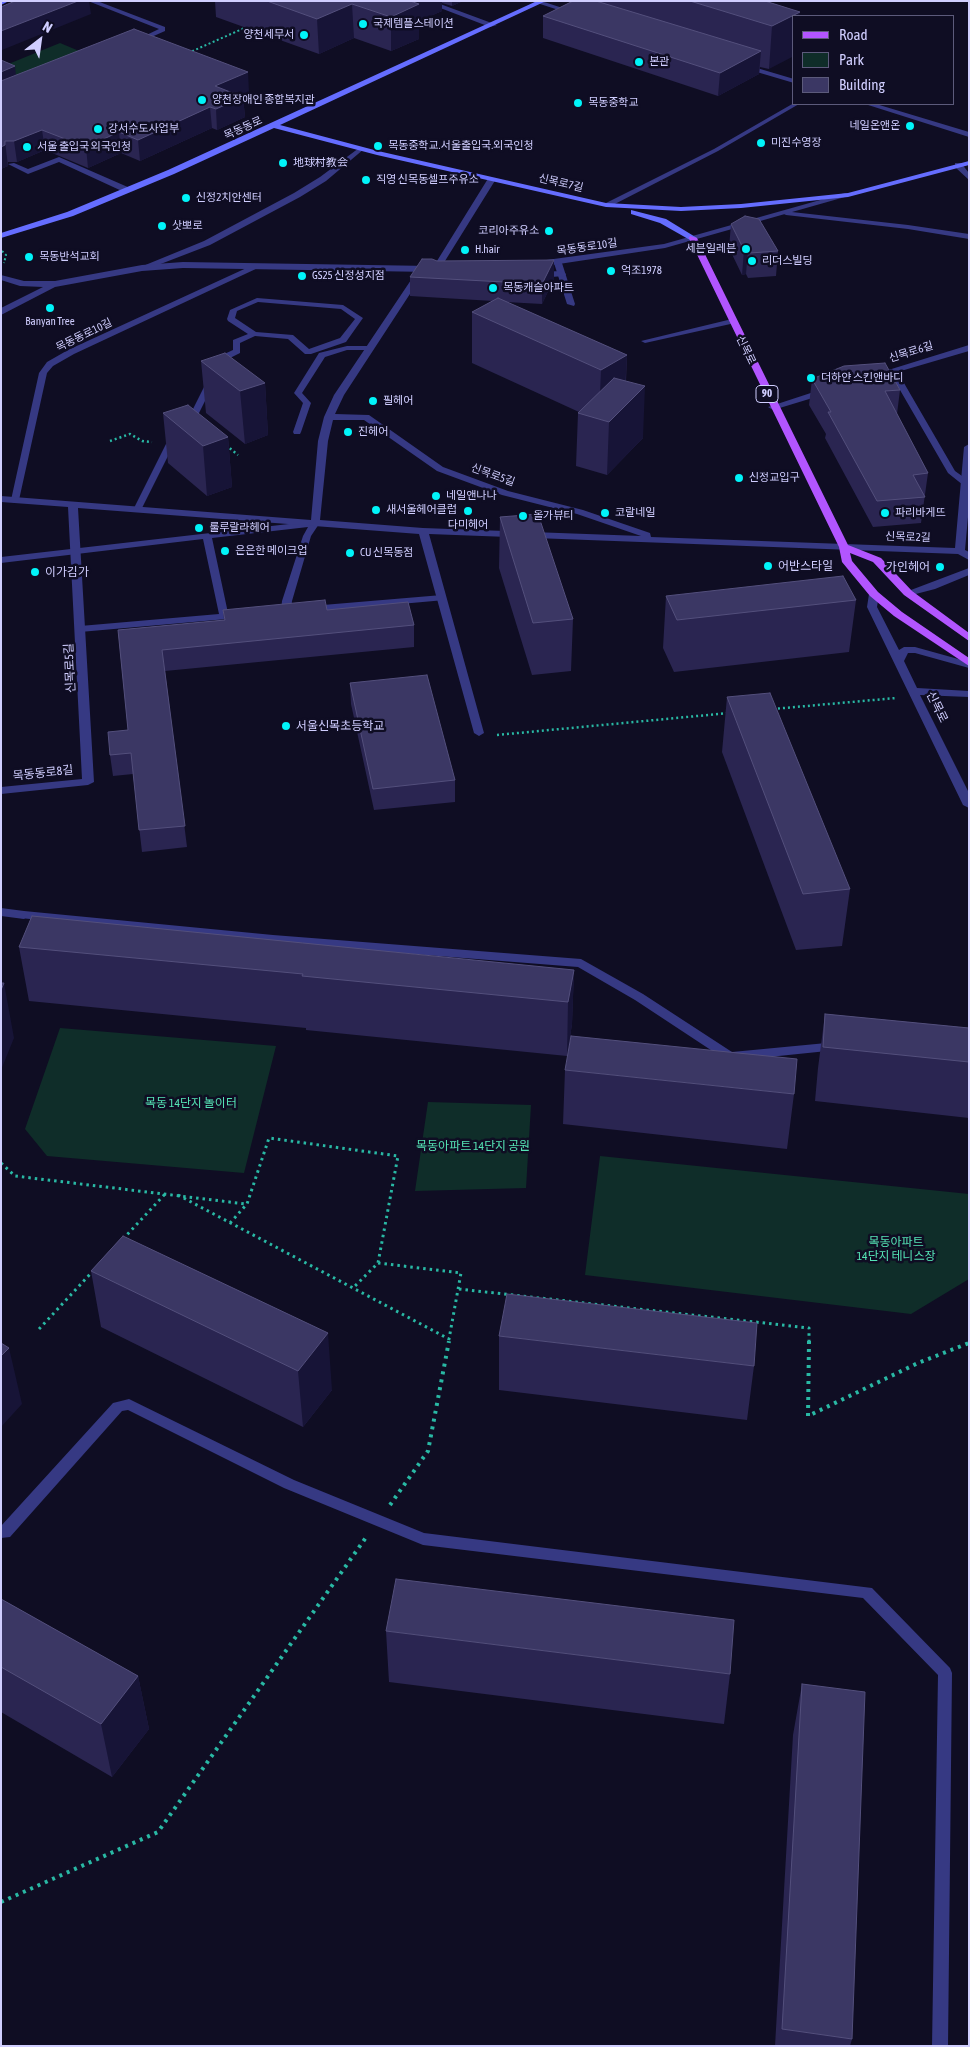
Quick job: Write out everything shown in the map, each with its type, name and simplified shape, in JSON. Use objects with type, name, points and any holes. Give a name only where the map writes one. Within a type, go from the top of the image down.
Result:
[{"type":"main road","points":[[1,3],[6,1]]},
{"type":"main road","name":"목동동로","points":[[1,236],[70,214],[276,126],[541,2]]},
{"type":"main road","name":"신목로7길","points":[[276,126],[360,149],[606,205],[681,209],[741,206],[848,195]]},
{"type":"main road","points":[[848,195],[969,162]]},
{"type":"main road","points":[[606,205],[663,221],[693,238]]},
{"type":"main road","name":"신목로","points":[[693,238],[773,407],[844,548],[847,562],[874,594],[898,614],[969,664]]},
{"type":"main road","points":[[844,548],[877,560],[908,593],[969,638]]},
{"type":"street","points":[[425,1],[493,24]]},
{"type":"street","points":[[541,2],[584,16]]},
{"type":"street","points":[[736,63],[792,80]]},
{"type":"street","points":[[872,105],[969,134]]},
{"type":"street","points":[[958,165],[969,178]]},
{"type":"street","points":[[693,238],[848,195]]},
{"type":"street","points":[[786,212],[908,227],[969,237]]},
{"type":"street","name":"목동동로10길","points":[[530,265],[636,252],[693,238]]},
{"type":"street","name":"목동동로10길","points":[[1,277],[23,284],[55,284],[142,268],[183,266],[436,269]]},
{"type":"street","points":[[315,524],[323,441],[329,417],[339,395],[422,269]]},
{"type":"street","points":[[436,269],[437,276],[445,272]]},
{"type":"street","points":[[529,277],[562,274]]},
{"type":"street","points":[[1,312],[55,284]]},
{"type":"street","name":"신목로6길","points":[[866,378],[969,348]]},
{"type":"street","points":[[773,407],[832,389]]},
{"type":"street","name":"신목로5길","points":[[329,417],[366,416],[416,454],[440,469],[504,493],[580,512],[660,540]]},
{"type":"street","points":[[964,554],[969,447]]},
{"type":"street","name":"신목로5길","points":[[1,499],[424,531],[844,548]]},
{"type":"street","name":"신목로5길","points":[[74,505],[88,782]]},
{"type":"street","points":[[424,531],[479,733]]},
{"type":"street","name":"신목로2길","points":[[844,548],[964,554]]},
{"type":"street","points":[[908,593],[931,587],[969,572]]},
{"type":"street","name":"신목로","points":[[874,594],[872,607],[969,805]]},
{"type":"street","points":[[899,661],[904,650],[915,650],[969,664]]},
{"type":"street","points":[[914,691],[969,694]]},
{"type":"street","name":"목동동로8길","points":[[1,791],[88,782]]},
{"type":"street","points":[[24,915],[273,939],[581,963],[640,997],[730,1057],[854,1044]]},
{"type":"lane","points":[[91,1],[162,28],[162,31],[126,46]]},
{"type":"lane","points":[[606,205],[716,150],[794,105]]},
{"type":"lane","points":[[142,268],[207,243],[297,196],[323,179],[360,149]]},
{"type":"lane","points":[[12,164],[28,172],[59,159],[127,190]]},
{"type":"lane","points":[[436,269],[492,179]]},
{"type":"lane","points":[[558,263],[571,304]]},
{"type":"lane","name":"목동동로10길","points":[[15,500],[43,373],[50,364],[71,352],[256,267]]},
{"type":"lane","points":[[137,510],[170,444],[182,437],[222,358],[237,351],[236,342],[254,334],[290,337],[308,352],[343,340],[359,318],[344,307],[257,300],[234,310],[231,319],[254,334]]},
{"type":"lane","points":[[645,341],[732,321]]},
{"type":"lane","points":[[297,432],[307,403],[298,393],[322,355],[347,348],[370,348]]},
{"type":"lane","points":[[893,370],[952,473],[966,483]]},
{"type":"lane","points":[[315,524],[307,536],[282,612],[442,598]]},
{"type":"lane","name":"신목로5길","points":[[76,552],[315,524]]},
{"type":"lane","points":[[207,537],[224,616]]},
{"type":"lane","points":[[1,560],[76,552]]},
{"type":"lane","points":[[80,628],[251,614]]},
{"type":"lane","points":[[1,912],[24,915]]},
{"type":"lane","points":[[1,1532],[5,1534],[118,1407],[129,1404],[289,1484],[423,1539],[867,1592],[945,1673],[940,2046]]},
{"type":"path","points":[[183,55],[253,24]]},
{"type":"path","points":[[766,710],[902,697],[909,713],[923,711]]},
{"type":"path","points":[[479,733],[492,736],[736,713]]},
{"type":"path","points":[[230,1223],[247,1204],[268,1138],[398,1156],[378,1263],[353,1288]]},
{"type":"path","points":[[1,1163],[15,1176],[247,1204]]},
{"type":"path","points":[[119,1244],[165,1194]]},
{"type":"path","points":[[178,1195],[449,1339]]},
{"type":"path","points":[[1,1902],[158,1832],[428,1451],[461,1273],[378,1263]]},
{"type":"path","points":[[39,1329],[99,1265]]},
{"type":"path","points":[[459,1289],[809,1328],[808,1416],[918,1363],[969,1343]]},
{"type":"green space","points":[[60,43],[84,53],[22,79],[1,67]]},
{"type":"green space","name":"목동 14단지 놀이터","points":[[60,1028],[276,1046],[244,1173],[47,1156],[25,1129]]},
{"type":"green space","name":"목동아파트 14단지 공원","points":[[428,1102],[531,1105],[526,1188],[415,1191]]},
{"type":"green space","name":"목동아파트 14단지 테니스장","points":[[600,1156],[969,1194],[969,1279],[911,1314],[585,1275]]},
{"type":"building","points":[[15,1],[78,1],[1,31],[1,7]]},
{"type":"building","points":[[267,1],[410,1],[419,4],[391,17],[352,4],[317,19]]},
{"type":"building","points":[[573,1],[596,1],[761,51],[720,73],[543,16]]},
{"type":"building","points":[[690,1],[765,1],[800,12],[772,26]]},
{"type":"building","points":[[134,29],[248,72],[215,86],[243,97],[216,109],[210,107],[138,140],[119,132],[86,147],[42,130],[14,141],[5,141],[5,145],[1,147],[1,81]]},
{"type":"building","points":[[1,60],[15,66],[1,72]]},
{"type":"building","points":[[745,216],[759,219],[778,251],[750,253],[748,250],[744,250],[731,224]]},
{"type":"building","points":[[422,259],[437,261],[554,260],[542,284],[410,277]]},
{"type":"building","points":[[498,298],[627,355],[601,370],[472,312]]},
{"type":"building","points":[[225,353],[265,383],[240,391],[201,361]]},
{"type":"building","points":[[885,363],[900,390],[885,391],[928,473],[913,475],[925,497],[877,501],[812,379],[844,366]]},
{"type":"building","points":[[614,378],[645,386],[609,422],[578,413]]},
{"type":"building","points":[[188,405],[228,437],[203,446],[163,413]]},
{"type":"building","points":[[538,514],[573,619],[533,623],[500,517]]},
{"type":"building","points":[[843,576],[856,600],[677,620],[666,596]]},
{"type":"building","points":[[325,600],[327,610],[408,602],[414,625],[162,650],[185,826],[139,830],[131,753],[110,755],[108,732],[128,730],[118,630],[225,620],[223,610]]},
{"type":"building","points":[[427,675],[455,780],[373,789],[350,683]]},
{"type":"building","points":[[770,693],[850,889],[803,894],[727,697]]},
{"type":"building","points":[[32,916],[574,970],[568,1002],[19,947]]},
{"type":"building","points":[[825,1014],[969,1028],[969,1062],[823,1047]]},
{"type":"building","points":[[571,1036],[797,1059],[794,1094],[565,1070]]},
{"type":"building","points":[[123,1236],[328,1333],[298,1371],[91,1271]]},
{"type":"building","points":[[507,1294],[757,1323],[754,1366],[499,1336]]},
{"type":"building","points":[[1,1343],[9,1348],[1,1356]]},
{"type":"building","points":[[396,1579],[734,1620],[730,1674],[386,1631]]},
{"type":"building","points":[[1,1599],[138,1676],[101,1724],[1,1667]]},
{"type":"building","points":[[802,1684],[865,1692],[852,2039],[782,2029]]},
{"type":"place","name":"국제템플스테이션","points":[[363,24]]},
{"type":"place","name":"양천세무서","points":[[304,35]]},
{"type":"place","name":"본관","points":[[639,62]]},
{"type":"place","name":"양천장애인 종합복지관","points":[[202,100]]},
{"type":"place","name":"목동중학교","points":[[578,103]]},
{"type":"place","name":"네일온앤온","points":[[910,126]]},
{"type":"place","name":"강서수도사업부","points":[[98,129]]},
{"type":"place","name":"미진수영장","points":[[761,143]]},
{"type":"place","name":"목동중학교.서울출입국.외국인청","points":[[378,146]]},
{"type":"place","name":"서울 출입국 외국인청","points":[[27,147]]},
{"type":"place","name":"地球村教会","points":[[283,163]]},
{"type":"place","name":"직영 신목동셀프주유소","points":[[366,180]]},
{"type":"place","name":"신정2치안센터","points":[[186,198]]},
{"type":"place","name":"삿뽀로","points":[[162,226]]},
{"type":"place","name":"코리아주유소","points":[[549,231]]},
{"type":"place","name":"세븐일레븐","points":[[746,249]]},
{"type":"place","name":"H.hair","points":[[465,250]]},
{"type":"place","name":"목동반석교회","points":[[29,257]]},
{"type":"place","name":"리더스빌딩","points":[[752,261]]},
{"type":"place","name":"억조1978","points":[[611,271]]},
{"type":"place","name":"GS25 신정성지점","points":[[302,276]]},
{"type":"place","name":"목동캐슬아파트","points":[[493,288]]},
{"type":"place","name":"Banyan Tree","points":[[50,308]]},
{"type":"place","name":"더하얀 스킨앤바디","points":[[811,378]]},
{"type":"place","name":"필헤어","points":[[373,401]]},
{"type":"place","name":"진헤어","points":[[348,432]]},
{"type":"place","name":"신정교입구","points":[[739,478]]},
{"type":"place","name":"네일앤나나","points":[[436,496]]},
{"type":"place","name":"새서울헤어클럽","points":[[376,510]]},
{"type":"place","name":"다미헤어","points":[[468,511]]},
{"type":"place","name":"코랄네일","points":[[605,513]]},
{"type":"place","name":"파리바게뜨","points":[[885,513]]},
{"type":"place","name":"올가뷰티","points":[[523,516]]},
{"type":"place","name":"룰루랄라헤어","points":[[199,528]]},
{"type":"place","name":"은은한 메이크업","points":[[225,551]]},
{"type":"place","name":"CU 신목동점","points":[[350,553]]},
{"type":"place","name":"어반스타일","points":[[768,566]]},
{"type":"place","name":"가인헤어","points":[[940,567]]},
{"type":"place","name":"이가김가","points":[[35,572]]},
{"type":"place","name":"서울신목초등학교","points":[[286,726]]}]
